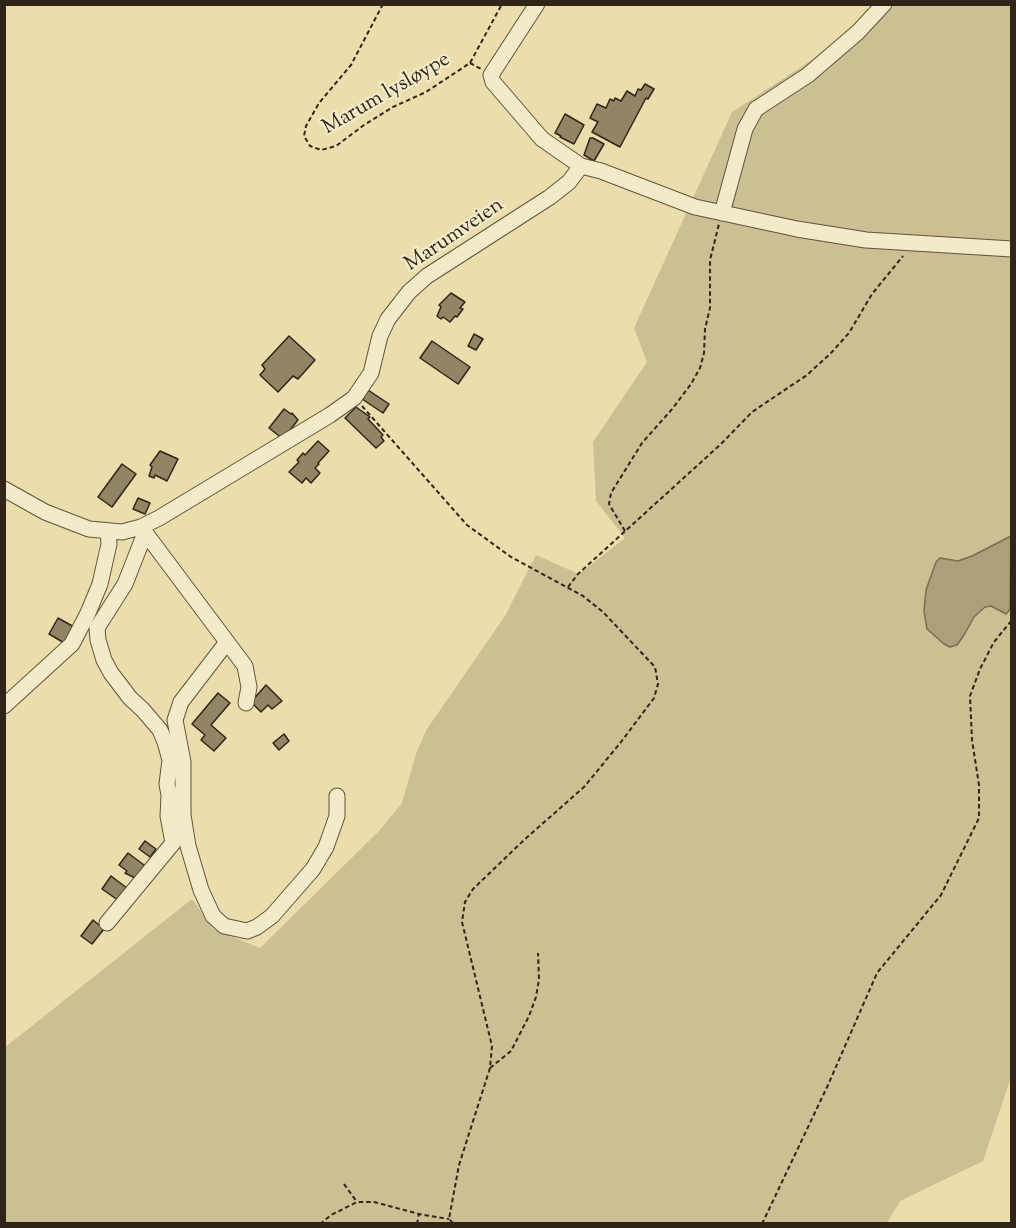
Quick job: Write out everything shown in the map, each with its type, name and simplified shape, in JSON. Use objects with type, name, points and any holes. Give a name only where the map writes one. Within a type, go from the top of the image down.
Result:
[{"type":"street","points":[[537,4],[491,75],[493,82],[542,138],[581,166],[601,171],[695,207],[832,235],[1011,249]]},
{"type":"street","points":[[722,213],[745,129],[756,110],[773,96],[808,75],[858,32],[884,4]]},
{"type":"street","name":"Marumveien","points":[[4,489],[45,512],[89,529],[122,532],[143,530],[354,398],[371,373],[380,336],[388,319],[409,292],[427,276],[550,197],[569,182],[581,166]]},
{"type":"street","points":[[98,628],[125,584],[143,530]]},
{"type":"street","points":[[143,530],[245,666],[249,687],[246,703]]},
{"type":"street","points":[[4,706],[72,644],[100,584],[109,544],[108,531]]},
{"type":"street","points":[[88,613],[98,628],[99,640],[108,667],[130,698],[144,710],[160,730],[170,760],[167,784],[168,816],[173,843],[107,923]]},
{"type":"street","points":[[227,642],[181,702],[175,720],[183,762],[183,815],[188,846],[201,890],[213,916],[224,926],[247,931],[258,927],[272,916],[313,869],[326,847],[336,816],[337,796]]},
{"type":"path","name":"Marum lysløype","points":[[383,4],[351,65],[319,103],[306,126],[304,136],[310,146],[321,150],[336,146],[393,107],[426,92],[470,63],[502,4]]},
{"type":"path","points":[[625,531],[609,504],[611,493],[642,443],[679,400],[700,368],[710,308],[710,260],[722,213]]},
{"type":"path","points":[[568,587],[578,574],[721,444],[752,412],[807,375],[831,353],[849,333],[872,294],[913,243]]},
{"type":"path","points":[[354,398],[467,525],[511,557],[568,587],[603,612],[655,667],[658,684],[654,698],[584,787],[490,872],[473,889],[465,902],[462,922],[492,1046],[490,1068],[459,1164],[449,1219]]},
{"type":"path","points":[[762,1224],[828,1085],[877,973],[940,895],[979,818],[979,785],[972,740],[970,696],[994,642],[1011,620]]},
{"type":"path","points":[[490,1068],[511,1051],[529,1016],[539,979],[538,953]]},
{"type":"path","points":[[344,1184],[357,1202]]},
{"type":"path","points":[[320,1224],[357,1202],[374,1202],[449,1219],[454,1224]]},
{"type":"path","points":[[417,1224],[419,1214]]},
{"type":"shaded area","points":[[874,5],[1011,5],[1012,1074],[983,1161],[900,1201],[887,1223],[5,1223],[4,1048],[192,899],[213,929],[260,948],[380,830],[402,803],[417,751],[427,729],[505,616],[536,555],[579,574],[625,538],[596,501],[593,442],[647,362],[634,328],[732,112],[858,30]]},
{"type":"shaded area","points":[[1011,536],[1010,609],[1006,614],[991,606],[985,607],[974,617],[957,645],[950,647],[944,644],[927,629],[924,611],[926,590],[936,562],[940,558],[958,561]]},
{"type":"building","points":[[645,84],[654,89],[648,99],[646,98],[620,147],[592,132],[598,122],[590,118],[597,104],[606,108],[610,99],[614,101],[615,98],[621,101],[627,91],[635,96],[638,89],[641,90]]},
{"type":"building","points":[[565,114],[584,125],[574,144],[555,133]]},
{"type":"building","points":[[590,138],[604,144],[594,161],[584,155]]},
{"type":"building","points":[[451,293],[465,302],[457,317],[455,316],[450,322],[437,316],[441,307],[439,305]]},
{"type":"building","points":[[474,334],[483,339],[476,350],[468,346]]},
{"type":"building","points":[[289,336],[315,360],[298,379],[293,376],[278,392],[260,375],[265,369],[262,365]]},
{"type":"building","points":[[432,341],[470,367],[458,384],[420,358]]},
{"type":"building","points":[[368,390],[389,404],[383,413],[362,399]]},
{"type":"building","points":[[356,407],[370,417],[368,419],[383,435],[381,437],[384,441],[376,448],[345,418]]},
{"type":"building","points":[[284,409],[298,420],[283,439],[269,428]]},
{"type":"building","points":[[318,441],[329,451],[315,468],[320,473],[311,483],[306,478],[302,483],[289,472],[299,462],[297,460],[303,453],[305,455]]},
{"type":"building","points":[[160,451],[178,459],[167,481],[155,475],[154,478],[149,476],[152,467],[150,465]]},
{"type":"building","points":[[122,464],[136,474],[112,507],[98,497]]},
{"type":"building","points":[[138,498],[150,503],[145,514],[133,509]]},
{"type":"building","points":[[58,618],[76,628],[66,644],[49,634]]},
{"type":"building","points":[[266,685],[282,701],[272,709],[268,705],[261,712],[251,702]]},
{"type":"building","points":[[218,693],[230,703],[211,725],[226,738],[214,751],[201,740],[205,735],[192,724]]},
{"type":"building","points":[[284,734],[289,741],[279,750],[273,743]]},
{"type":"building","points":[[145,841],[156,849],[150,857],[139,849]]},
{"type":"building","points":[[128,853],[148,868],[139,880],[125,873],[127,871],[119,865]]},
{"type":"building","points":[[111,876],[131,891],[122,903],[102,889]]},
{"type":"building","points":[[93,920],[104,929],[92,944],[81,936]]}]
